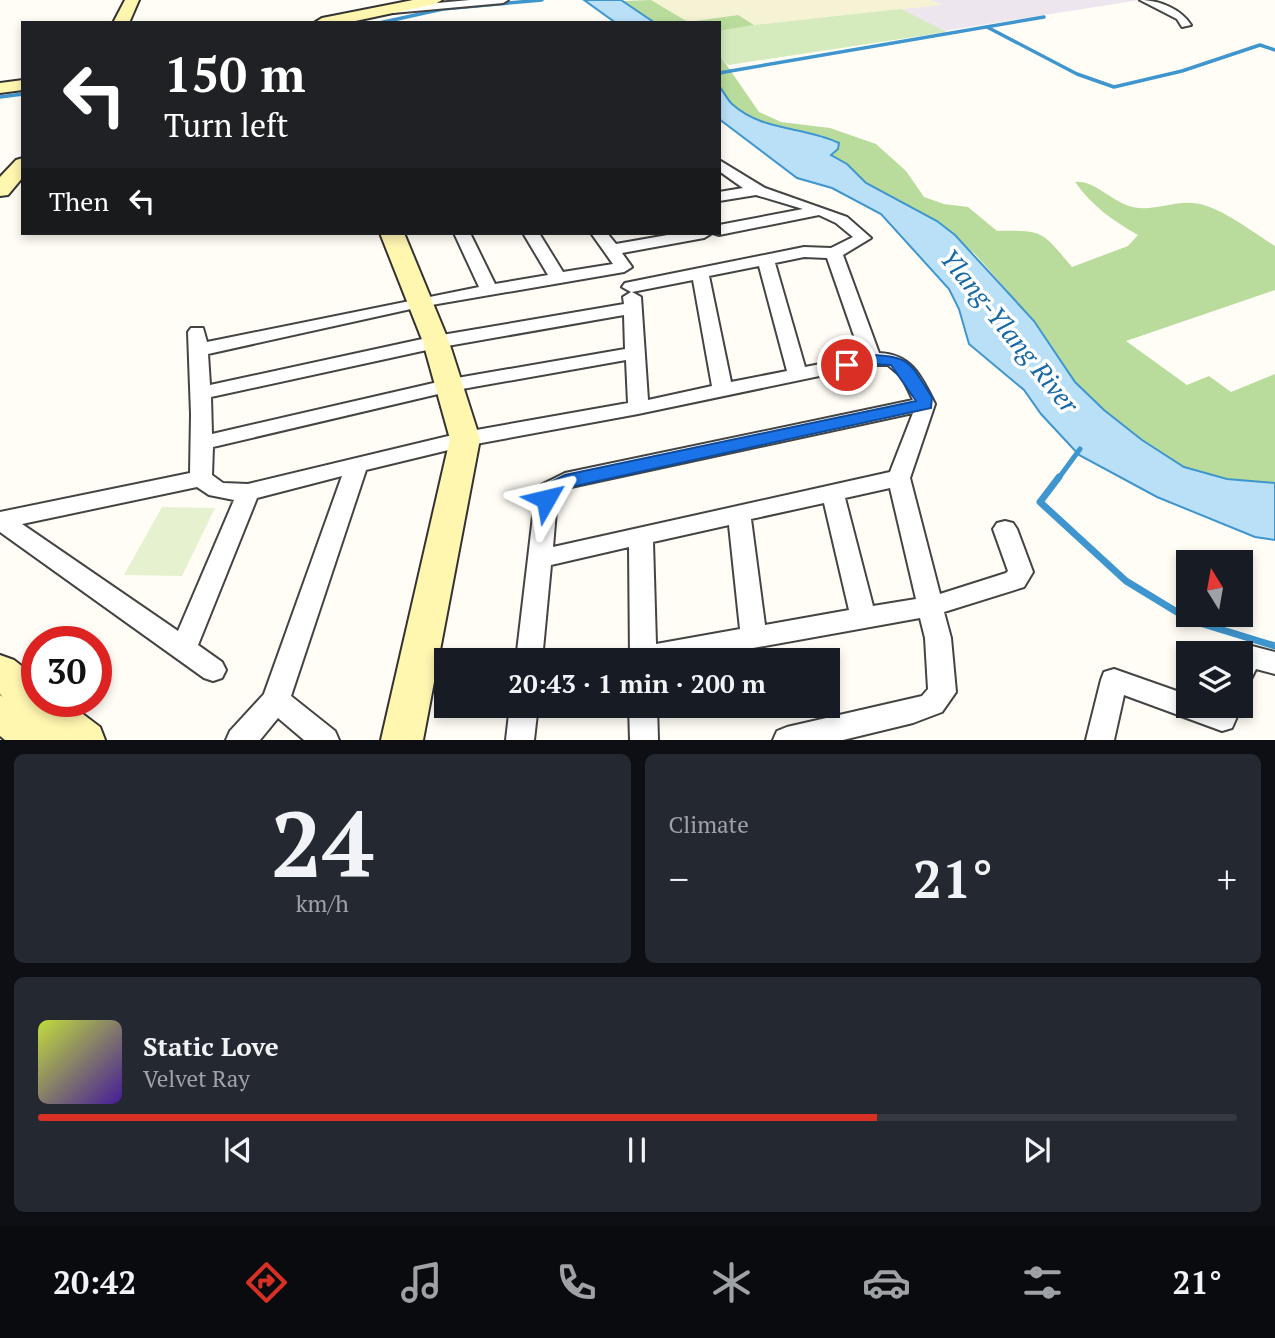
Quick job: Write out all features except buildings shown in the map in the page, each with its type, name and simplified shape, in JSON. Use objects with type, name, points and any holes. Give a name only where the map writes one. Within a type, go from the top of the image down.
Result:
[{"type":"street","points":[[122,21],[132,0]]},
{"type":"street","points":[[331,21],[435,0]]},
{"type":"street","points":[[381,10],[503,0]]},
{"type":"street","points":[[1145,0],[1181,17],[1186,25]]},
{"type":"street","points":[[0,88],[21,85]]},
{"type":"street","points":[[0,190],[21,166]]},
{"type":"street","points":[[631,287],[804,252],[834,253],[863,238],[848,222],[758,190],[721,166]]},
{"type":"street","points":[[721,197],[758,190]]},
{"type":"street","points":[[721,230],[819,211]]},
{"type":"street","points":[[393,235],[436,342],[466,439],[402,740]]},
{"type":"street","points":[[463,235],[490,292]]},
{"type":"street","points":[[532,235],[559,280]]},
{"type":"street","points":[[601,235],[624,267],[631,287],[638,408]]},
{"type":"street","points":[[612,250],[693,235]]},
{"type":"street","points":[[834,253],[872,359]]},
{"type":"street","points":[[766,260],[798,376]]},
{"type":"street","points":[[202,478],[198,341],[624,267]]},
{"type":"street","points":[[700,273],[723,391]]},
{"type":"street","points":[[201,393],[436,342],[632,308]]},
{"type":"street","points":[[202,443],[451,385],[635,353]]},
{"type":"street","points":[[202,478],[217,490],[248,492],[466,439],[638,408],[872,359],[886,359],[901,364],[924,397],[925,404],[899,478],[938,638],[942,692],[932,704],[913,711],[787,740]]},
{"type":"street","points":[[530,648],[549,490],[565,481],[925,404]]},
{"type":"street","points":[[240,740],[262,719],[276,700],[357,466]]},
{"type":"street","points":[[0,520],[202,478]]},
{"type":"street","points":[[540,559],[899,478]]},
{"type":"street","points":[[184,647],[248,492]]},
{"type":"street","points":[[833,493],[863,618]]},
{"type":"street","points":[[739,514],[754,637]]},
{"type":"street","points":[[0,520],[184,647],[213,670]]},
{"type":"street","points":[[698,648],[931,606],[1015,580],[1021,572],[1005,529]]},
{"type":"street","points":[[641,536],[642,648]]},
{"type":"street","points":[[1253,657],[1275,663]]},
{"type":"street","points":[[0,671],[40,721]]},
{"type":"street","points":[[1100,740],[1114,680],[1176,702]]},
{"type":"street","points":[[276,700],[325,740]]},
{"type":"street","points":[[520,740],[523,718]]},
{"type":"street","points":[[643,718],[643,740]]},
{"type":"shaded area","points":[[651,0],[930,0],[942,5],[754,25],[738,15],[686,21]]},
{"type":"shaded area","points":[[930,0],[1140,0],[728,65],[721,56],[721,31],[940,4]]},
{"type":"green space","points":[[651,0],[686,21],[652,21],[622,1]]},
{"type":"green space","points":[[901,9],[947,32],[728,65],[721,56],[721,31]]},
{"type":"green space","points":[[738,15],[754,25],[721,31],[721,21],[695,21]]},
{"type":"green space","points":[[721,57],[759,112],[781,122],[830,128],[876,144],[906,171],[924,197],[944,204],[968,207],[997,231],[1025,231],[1041,236],[1054,246],[1072,267],[1128,246],[1138,235],[1103,212],[1075,182],[1089,184],[1122,203],[1137,208],[1193,203],[1213,208],[1275,246],[1275,290],[1126,341],[1187,385],[1209,376],[1231,392],[1275,374],[1275,483],[1227,479],[1184,467],[1142,440],[1104,410],[1075,382],[1034,321],[975,254],[937,221],[866,183],[847,164],[830,154],[823,136],[764,123],[737,109],[721,89]]},
{"type":"green space","points":[[162,507],[215,508],[182,576],[124,575]]},
{"type":"water","points":[[584,0],[621,0],[652,21],[613,21]]},
{"type":"water","name":"Ylang-Ylang River","points":[[721,89],[732,104],[757,120],[839,143],[838,149],[831,155],[847,164],[866,183],[937,221],[955,235],[1034,321],[1075,382],[1104,410],[1142,440],[1184,467],[1227,479],[1275,483],[1275,540],[1255,537],[1157,497],[1079,455],[1041,414],[1024,390],[969,344],[959,309],[949,289],[881,214],[832,188],[797,178],[721,121]]},
{"type":"waterway","points":[[388,21],[443,9],[542,0]]},
{"type":"waterway","points":[[721,73],[1044,17]]},
{"type":"waterway","points":[[987,27],[1077,74],[1114,87],[1182,71],[1260,45],[1275,50]]},
{"type":"waterway","points":[[0,97],[21,94]]},
{"type":"waterway","points":[[1058,479],[1080,449]]},
{"type":"waterway","points":[[1059,477],[1040,502],[1126,581],[1190,620],[1275,646]]},
{"type":"route","points":[[546,499],[549,490],[565,481],[925,404],[924,397],[901,364],[895,360],[872,359],[847,365]]}]
